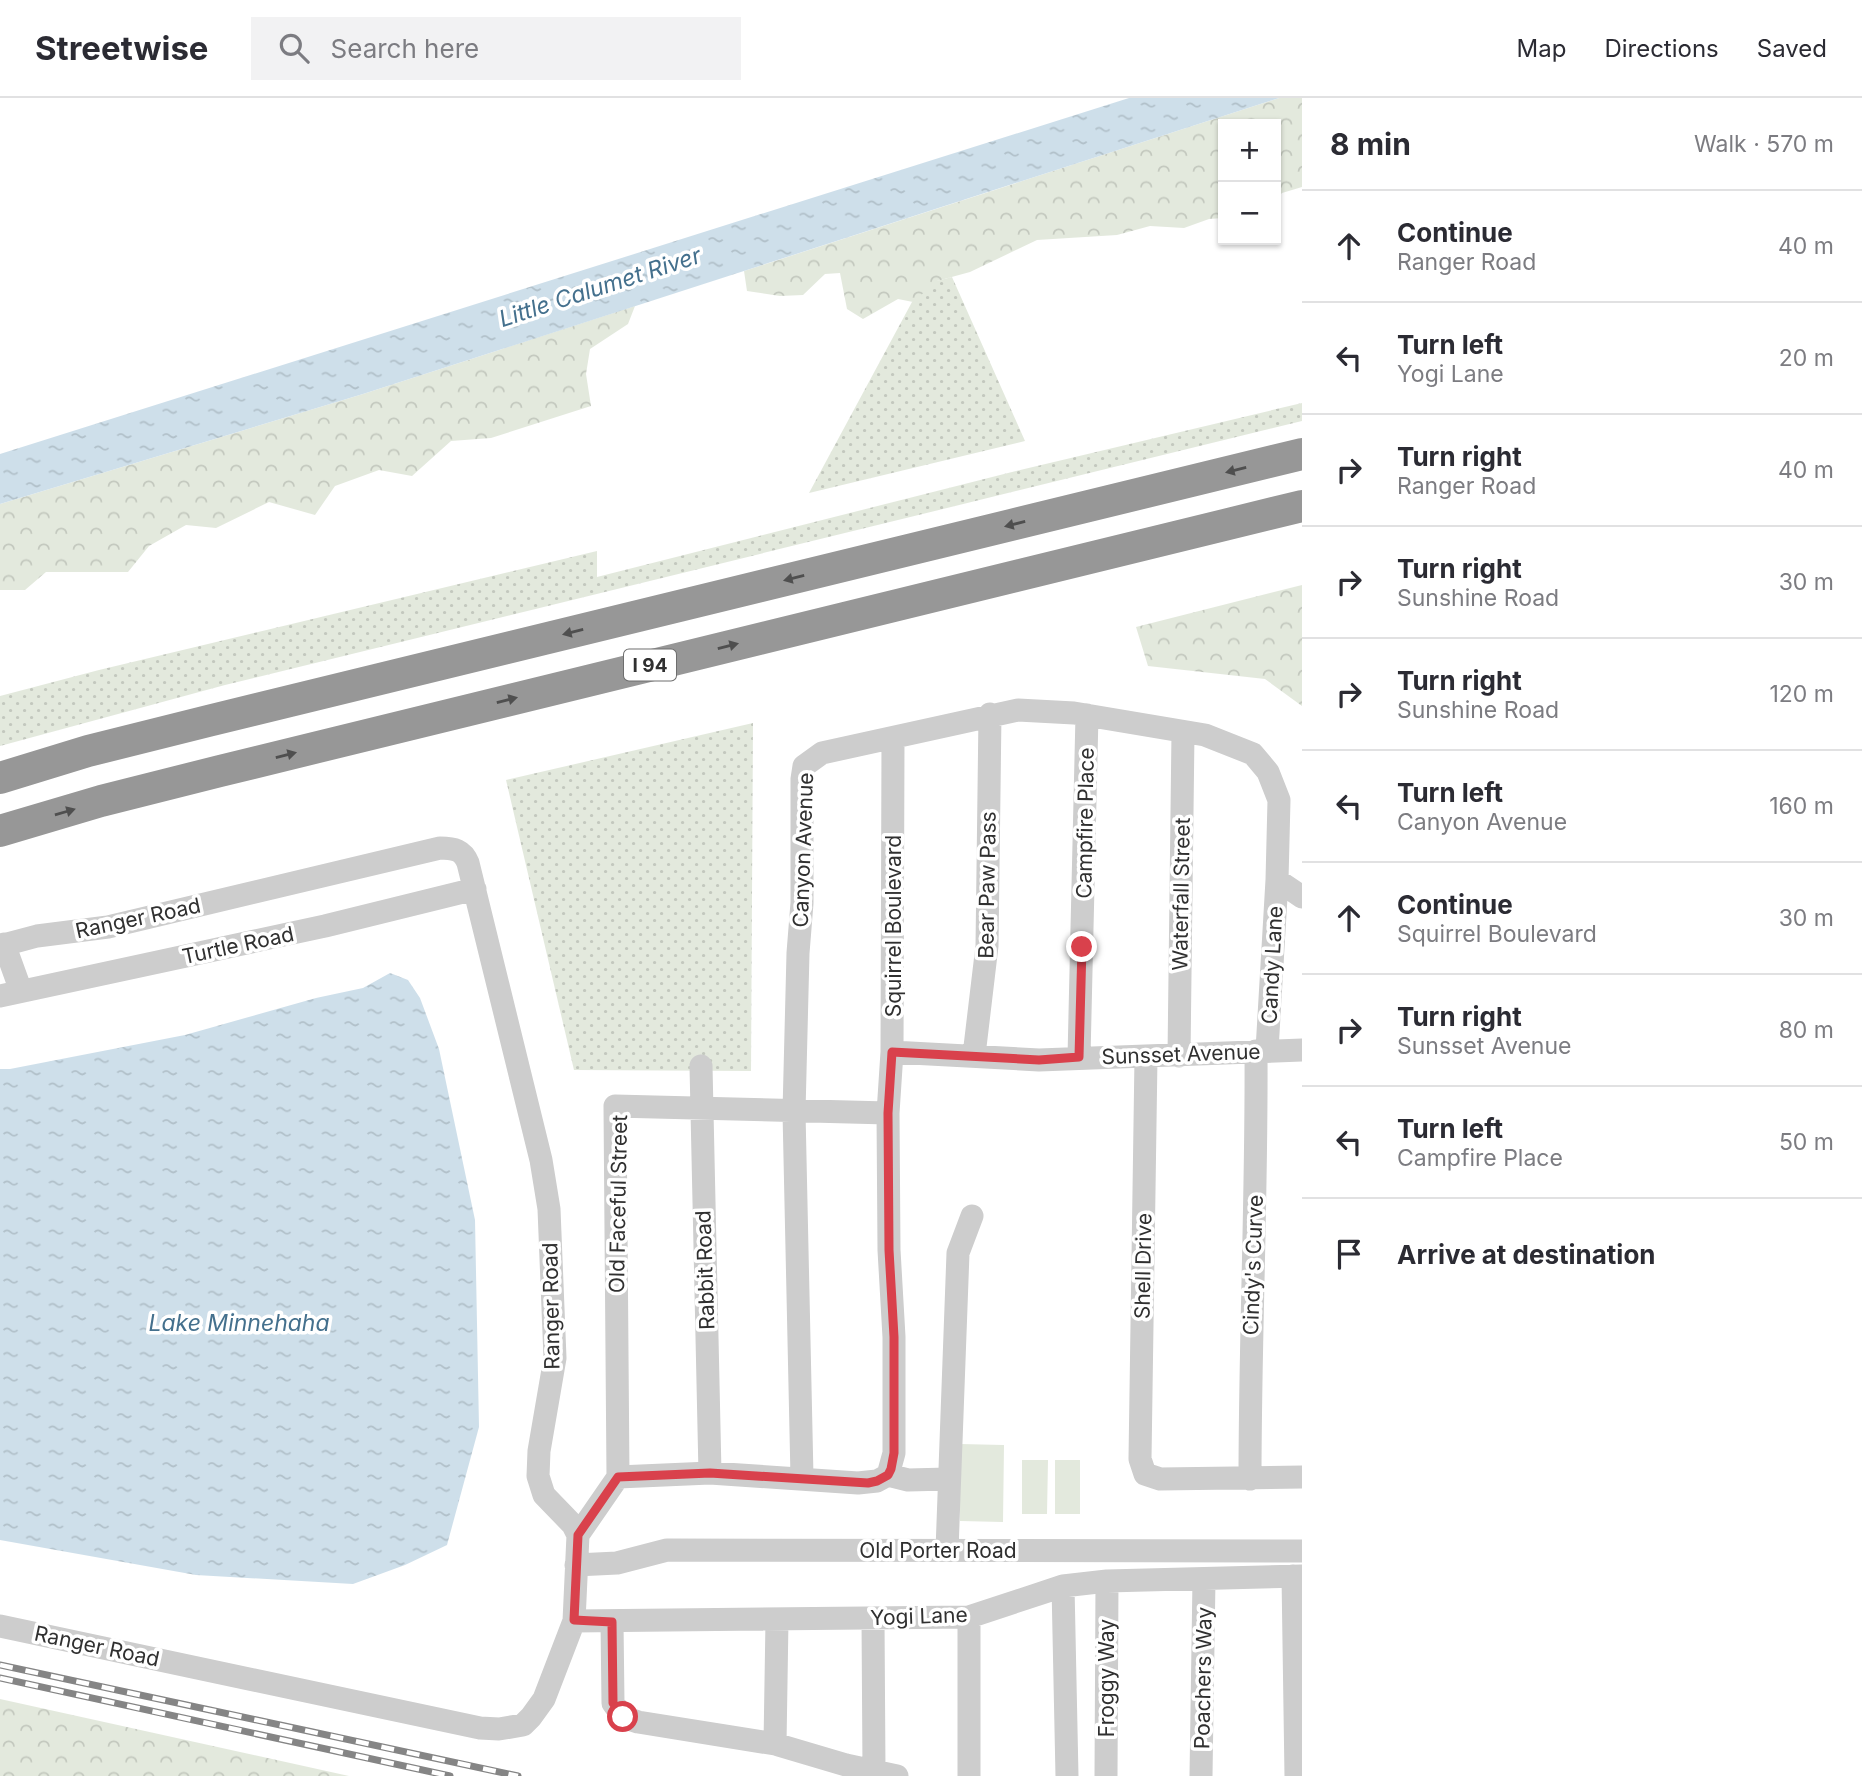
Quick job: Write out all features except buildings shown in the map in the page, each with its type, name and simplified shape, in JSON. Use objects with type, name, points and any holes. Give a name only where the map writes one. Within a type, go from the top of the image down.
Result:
[{"type":"highway","name":"I 94","points":[[0,778],[88,751],[1302,454]]},
{"type":"highway","name":"I 94","points":[[0,831],[101,801],[233,767],[1302,506]]},
{"type":"street","name":"Canyon Avenue","points":[[802,1477],[794,1112],[802,903],[802,771],[808,761],[822,753],[1018,710],[1087,715],[1205,735],[1253,754],[1268,772],[1279,800],[1278,880]]},
{"type":"street","name":"Bear Paw Pass","points":[[974,1055],[987,946],[990,714]]},
{"type":"street","name":"Campfire Place","points":[[1079,1057],[1087,715]]},
{"type":"street","name":"Waterfall Street","points":[[1178,1056],[1184,732]]},
{"type":"street","name":"Squirrel Boulevard","points":[[888,1113],[892,1052],[893,739]]},
{"type":"street","name":"Ranger Road","points":[[0,1626],[480,1728],[499,1729],[523,1724],[537,1709],[550,1686],[574,1620],[578,1535],[573,1524],[544,1495],[538,1476],[539,1451],[555,1359],[549,1209],[541,1160],[466,856],[455,849],[440,848],[108,927],[37,936],[2,945]]},
{"type":"street","points":[[1278,880],[1302,897]]},
{"type":"street","name":"Candy Lane","points":[[1262,1050],[1278,880]]},
{"type":"street","name":"Turtle Road","points":[[11,994],[313,929],[475,888]]},
{"type":"street","points":[[2,945],[11,994]]},
{"type":"street","name":"Cindy's Curve","points":[[1250,1479],[1250,1332],[1262,1050]]},
{"type":"street","name":"Sunsset Avenue","points":[[892,1052],[1039,1060],[1302,1050]]},
{"type":"street","name":"Shell Drive","points":[[1146,1057],[1139,1459],[1145,1474],[1160,1479],[1250,1479]]},
{"type":"street","name":"Rabbit Road","points":[[701,1066],[710,1473]]},
{"type":"street","name":"Old Faceful Street","points":[[618,1477],[615,1106],[888,1113]]},
{"type":"street","points":[[578,1535],[618,1477],[710,1473],[802,1477],[859,1483],[877,1481],[888,1475],[893,1461],[894,1427],[888,1113]]},
{"type":"street","points":[[947,1550],[958,1253],[972,1216]]},
{"type":"street","points":[[888,1475],[908,1480],[948,1479]]},
{"type":"street","points":[[1250,1479],[1302,1477]]},
{"type":"street","name":"Old Porter Road","points":[[576,1564],[617,1563],[667,1550],[1302,1551]]},
{"type":"street","points":[[1296,1776],[1298,1576]]},
{"type":"street","name":"Yogi Lane","points":[[574,1620],[612,1622],[969,1617],[1063,1586],[1107,1581],[1298,1576]]},
{"type":"street","name":"Poachers Way","points":[[1201,1776],[1204,1579]]},
{"type":"street","name":"Froggy Way","points":[[1106,1776],[1107,1581]]},
{"type":"street","points":[[1063,1586],[1067,1776]]},
{"type":"street","points":[[969,1617],[969,1776]]},
{"type":"street","points":[[873,1619],[874,1771]]},
{"type":"street","points":[[775,1744],[777,1620]]},
{"type":"street","points":[[612,1622],[613,1703],[623,1717],[639,1723],[775,1744],[897,1776]]},
{"type":"green space","points":[[1279,98],[1302,98],[1302,187],[1281,194],[1281,119],[1218,119],[1218,218],[1184,228],[1150,226],[1117,235],[1037,240],[970,272],[937,281],[913,302],[898,299],[863,319],[847,309],[840,273],[825,274],[803,295],[780,296],[747,291],[744,271]]},
{"type":"green space","points":[[952,277],[1025,441],[809,493],[912,302],[936,281]]},
{"type":"green space","points":[[635,306],[628,324],[590,349],[586,374],[591,406],[491,438],[451,441],[412,476],[379,470],[335,486],[315,515],[269,502],[216,528],[186,525],[149,546],[128,572],[46,572],[25,590],[0,590],[0,504],[363,394]]},
{"type":"green space","points":[[1302,403],[1302,421],[225,685],[0,746],[0,696],[597,551],[597,577],[1008,473]]},
{"type":"green space","points":[[1302,585],[1302,706],[1265,679],[1148,666],[1136,627]]},
{"type":"green space","points":[[753,723],[751,1071],[574,1070],[506,780]]},
{"type":"green space","points":[[960,1444],[1004,1445],[1003,1522],[960,1521]]},
{"type":"green space","points":[[1022,1460],[1048,1460],[1047,1514],[1022,1514]]},
{"type":"green space","points":[[1055,1460],[1080,1460],[1080,1514],[1055,1514]]},
{"type":"green space","points":[[0,1699],[349,1776],[0,1776]]},
{"type":"water","name":"Little Calumet River","points":[[1129,98],[1279,98],[363,394],[0,504],[0,454]]},
{"type":"water","name":"Lake Minnehaha","points":[[390,973],[408,980],[420,998],[439,1049],[475,1220],[479,1427],[447,1545],[405,1565],[353,1584],[196,1575],[0,1540],[0,1069],[185,1035],[316,998],[363,988]]},
{"type":"railway","points":[[0,1665],[518,1776]]},
{"type":"railway","points":[[0,1678],[450,1776]]},
{"type":"route","points":[[623,1717],[613,1703],[612,1622],[574,1620],[578,1535],[618,1477],[710,1473],[802,1477],[859,1483],[877,1481],[888,1475],[894,1453],[888,1113],[892,1052],[1039,1060],[1079,1057],[1082,947]]}]
